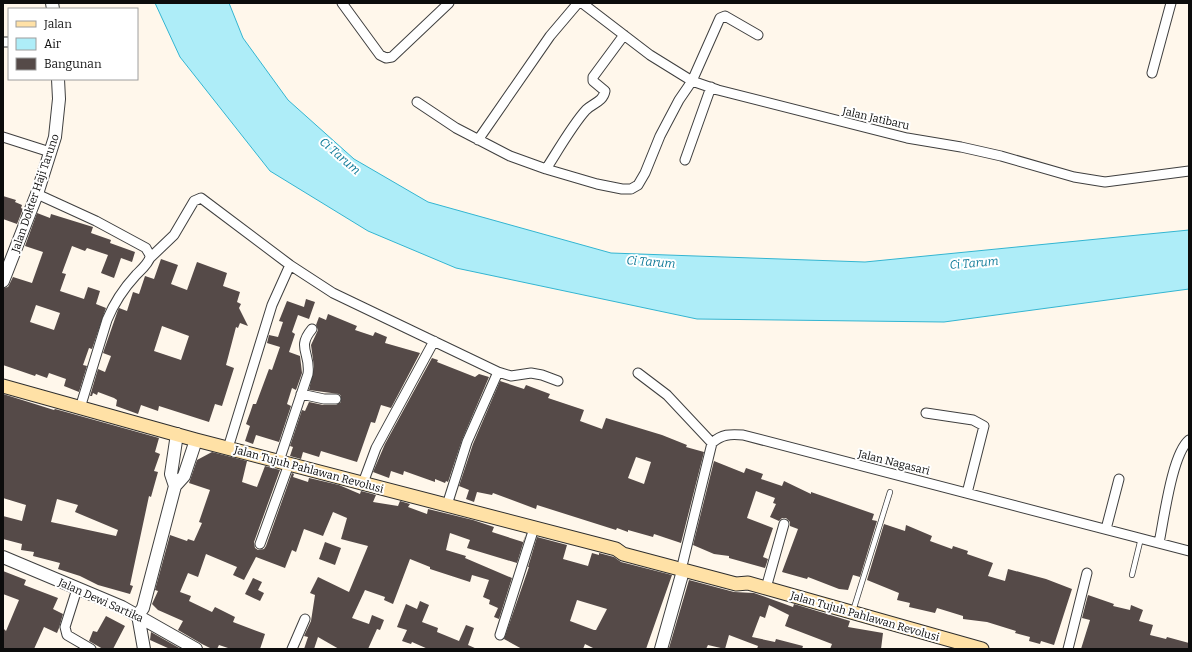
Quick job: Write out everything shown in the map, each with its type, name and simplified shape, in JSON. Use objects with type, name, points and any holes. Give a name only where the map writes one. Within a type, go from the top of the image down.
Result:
[{"type":"main road","name":"Jalan Tujuh Pahlawan Revolusi","points":[[3,386],[196,440],[616,549],[625,548],[736,584],[748,583],[982,649]]},
{"type":"street","points":[[342,3],[380,55],[386,58],[392,57],[449,3]]},
{"type":"street","points":[[478,140],[532,60],[578,3]]},
{"type":"street","name":"Jalan Jatibaru","points":[[582,3],[650,55],[692,81],[711,87],[907,138],[1001,156],[1074,177],[1105,182],[1189,171]]},
{"type":"street","points":[[1152,73],[1171,3]]},
{"type":"street","points":[[417,102],[456,128],[510,156],[546,169],[622,189],[631,189],[638,185],[645,173],[660,136],[679,100],[692,81],[722,16],[736,22],[758,35]]},
{"type":"street","points":[[546,169],[586,110],[601,100],[604,95],[605,91],[593,81],[593,77],[624,35]]},
{"type":"street","name":"Jalan Dokter Haji Taruno","points":[[3,281],[36,194],[50,152],[57,126],[59,99],[58,80]]},
{"type":"street","points":[[685,160],[711,87]]},
{"type":"street","points":[[3,137],[50,152]]},
{"type":"street","points":[[36,194],[146,248],[150,258]]},
{"type":"street","points":[[80,408],[112,307],[126,286],[150,258],[158,252],[174,234],[194,201],[201,198],[290,265],[333,293],[498,372],[511,376],[531,374],[542,375],[558,381]]},
{"type":"street","points":[[228,448],[272,305],[290,265]]},
{"type":"street","points":[[260,544],[284,462],[309,367],[304,340],[312,329]]},
{"type":"street","points":[[363,483],[376,448],[434,341]]},
{"type":"street","points":[[447,505],[467,442],[498,372]]},
{"type":"street","points":[[638,373],[667,395],[712,443],[683,566],[661,649]]},
{"type":"street","points":[[301,394],[324,399],[336,399]]},
{"type":"street","points":[[926,413],[973,420],[984,426],[967,493]]},
{"type":"street","points":[[175,486],[171,474],[177,434]]},
{"type":"street","name":"Jalan Nagasari","points":[[712,443],[722,435],[743,435],[1189,551]]},
{"type":"street","points":[[144,649],[138,615],[143,608],[175,486],[184,476],[196,440]]},
{"type":"street","points":[[1159,543],[1170,486],[1182,448],[1189,440]]},
{"type":"street","points":[[1106,529],[1119,479]]},
{"type":"street","points":[[766,588],[784,524]]},
{"type":"street","points":[[500,635],[534,528]]},
{"type":"street","name":"Jalan Dewi Sartika","points":[[3,557],[138,615],[196,649]]},
{"type":"street","points":[[1068,649],[1087,573]]},
{"type":"street","points":[[77,589],[65,631],[67,636],[91,649]]},
{"type":"street","points":[[292,649],[305,619]]},
{"type":"lane","points":[[852,613],[890,492]]},
{"type":"lane","points":[[1132,575],[1141,538]]},
{"type":"water","name":"Ci Tarum","points":[[155,3],[229,3],[243,38],[288,100],[354,159],[428,202],[611,253],[865,262],[1189,230],[1189,289],[944,322],[697,319],[456,268],[368,231],[270,171],[180,57]]},
{"type":"building","points":[[3,196],[16,200],[15,202],[22,205],[21,208],[23,209],[17,224],[3,219]]},
{"type":"building","points":[[37,213],[50,218],[51,214],[93,227],[91,233],[111,240],[110,243],[135,252],[132,262],[121,258],[114,278],[101,273],[108,255],[87,248],[85,251],[72,246],[62,273],[66,274],[60,291],[84,299],[88,287],[100,291],[96,304],[106,308],[92,349],[89,348],[83,365],[87,366],[79,392],[64,386],[66,379],[49,373],[47,378],[36,374],[35,376],[3,365],[3,288],[8,287],[13,277],[32,283],[43,252],[25,246]],"holes":[[[36,305],[60,313],[54,330],[30,322]]]},
{"type":"building","points":[[161,259],[178,265],[171,284],[187,290],[197,262],[227,273],[223,286],[240,292],[237,302],[241,304],[239,308],[248,326],[240,323],[238,328],[236,327],[226,365],[234,368],[222,406],[215,404],[209,422],[159,406],[158,411],[141,405],[138,414],[116,406],[117,400],[98,392],[97,395],[93,393],[92,396],[90,396],[98,369],[105,372],[111,356],[103,353],[119,308],[127,311],[133,292],[139,294],[145,276],[154,279]],"holes":[[[162,326],[189,336],[181,360],[154,351]]]},
{"type":"building","points":[[306,299],[315,302],[309,319],[298,315],[292,332],[295,334],[289,352],[300,356],[302,373],[296,390],[292,388],[287,404],[291,406],[279,442],[256,435],[253,444],[245,441],[250,426],[246,424],[253,404],[256,404],[269,369],[272,370],[280,347],[267,343],[269,335],[278,337],[283,322],[279,321],[287,301],[304,307]]},
{"type":"building","points":[[328,314],[357,326],[355,330],[373,336],[375,332],[387,337],[385,343],[420,353],[391,408],[381,405],[375,423],[371,422],[357,462],[321,451],[319,457],[303,452],[301,459],[290,456],[293,447],[290,446],[302,410],[305,411],[309,402],[323,405],[336,405],[341,402],[341,396],[339,394],[309,390],[314,367],[311,345],[318,330],[316,325],[319,317],[326,320]]},
{"type":"building","points":[[432,358],[438,360],[437,362],[475,377],[479,374],[489,377],[462,440],[448,482],[446,481],[445,483],[435,479],[435,482],[404,471],[403,475],[391,471],[389,478],[373,472],[385,444]]},
{"type":"building","points":[[500,381],[524,389],[526,385],[550,394],[548,398],[584,410],[580,421],[602,429],[606,418],[662,435],[687,445],[686,447],[704,452],[681,543],[654,534],[653,537],[628,530],[628,532],[617,528],[616,530],[537,505],[536,509],[493,493],[492,495],[477,492],[474,502],[466,499],[469,490],[459,486],[473,444]],"holes":[[[636,457],[651,462],[644,484],[628,478]]]},
{"type":"building","points":[[3,394],[54,410],[55,409],[159,438],[155,452],[160,454],[154,471],[158,472],[151,497],[149,496],[130,585],[133,586],[130,594],[98,585],[80,576],[58,569],[60,563],[33,556],[34,552],[21,550],[22,544],[3,539],[3,516],[22,521],[26,505],[3,498]],"holes":[[[57,499],[78,505],[75,512],[118,530],[116,536],[51,522]]]},
{"type":"building","points":[[212,452],[247,461],[242,482],[257,487],[265,466],[280,470],[254,542],[255,548],[258,550],[264,549],[266,546],[292,473],[294,474],[293,477],[308,482],[309,478],[339,485],[360,494],[361,491],[376,495],[373,502],[398,506],[400,501],[410,504],[408,507],[427,514],[428,509],[473,520],[494,527],[492,532],[523,542],[526,534],[517,563],[467,548],[470,540],[450,533],[446,550],[466,556],[465,558],[512,578],[499,619],[494,617],[498,608],[489,604],[490,600],[483,597],[489,580],[472,575],[470,582],[430,569],[430,567],[410,559],[393,604],[384,600],[385,597],[365,590],[352,618],[369,624],[372,615],[384,620],[380,630],[377,629],[368,649],[339,649],[318,637],[314,649],[304,649],[308,637],[304,636],[311,621],[315,595],[310,593],[318,577],[349,592],[368,546],[341,539],[347,518],[333,512],[323,536],[304,529],[296,552],[292,550],[285,568],[256,557],[244,580],[233,575],[237,567],[206,554],[198,577],[188,573],[180,592],[191,596],[189,601],[212,612],[215,607],[235,617],[233,622],[265,634],[260,649],[231,649],[219,645],[217,649],[212,649],[202,644],[178,630],[183,621],[158,610],[152,604],[158,591],[155,590],[170,535],[187,541],[188,539],[194,541],[202,523],[199,522],[210,490],[189,483],[197,460]]},
{"type":"building","points":[[714,461],[744,473],[746,468],[763,474],[761,479],[782,486],[784,481],[811,494],[811,492],[874,514],[872,520],[877,521],[860,577],[853,575],[848,590],[839,589],[808,577],[807,579],[782,572],[798,529],[790,526],[790,522],[786,518],[782,518],[779,521],[770,517],[776,504],[773,503],[775,498],[756,491],[747,518],[773,528],[763,557],[768,559],[765,568],[729,558],[729,556],[714,554],[693,545]]},
{"type":"building","points":[[884,524],[905,531],[906,525],[932,536],[930,541],[952,549],[953,546],[968,551],[967,554],[993,563],[988,576],[1005,581],[1008,569],[1046,579],[1072,589],[1054,645],[1041,641],[1040,644],[1029,641],[1030,637],[1015,633],[1016,631],[987,622],[963,619],[963,616],[937,608],[935,613],[909,607],[910,603],[897,600],[899,593],[867,580]]},
{"type":"building","points":[[537,537],[567,545],[563,559],[588,566],[592,553],[599,555],[599,553],[614,557],[621,562],[672,575],[646,649],[595,649],[585,644],[583,649],[522,649],[504,639]],"holes":[[[577,600],[607,609],[596,630],[570,621]]]},
{"type":"building","points":[[325,542],[341,548],[335,565],[319,559]]},
{"type":"building","points":[[3,571],[26,580],[24,585],[58,598],[53,609],[63,614],[57,633],[44,627],[34,649],[3,649],[3,628],[6,631],[19,600],[3,594]]},
{"type":"building","points":[[253,578],[262,582],[258,590],[264,593],[260,601],[245,594]]},
{"type":"building","points":[[689,580],[734,592],[754,593],[793,607],[794,604],[850,621],[848,627],[883,633],[881,649],[830,649],[832,644],[785,626],[789,615],[769,605],[765,618],[760,616],[752,637],[775,642],[776,639],[803,646],[802,649],[757,649],[758,646],[729,635],[725,649],[708,645],[706,649],[669,648]]},
{"type":"building","points":[[1088,595],[1114,604],[1113,606],[1130,610],[1131,605],[1143,610],[1139,621],[1153,625],[1150,635],[1166,639],[1167,637],[1189,643],[1189,649],[1081,649],[1090,620],[1082,618]]},
{"type":"building","points":[[420,601],[429,605],[422,622],[438,628],[437,632],[459,641],[466,625],[474,628],[468,645],[477,649],[428,649],[412,642],[411,644],[402,641],[407,630],[397,627],[406,604],[417,609]]},
{"type":"building","points":[[106,616],[125,626],[113,649],[103,649],[89,641],[93,631],[97,632]]},
{"type":"building","points":[[151,632],[181,649],[170,649],[150,640]]}]
